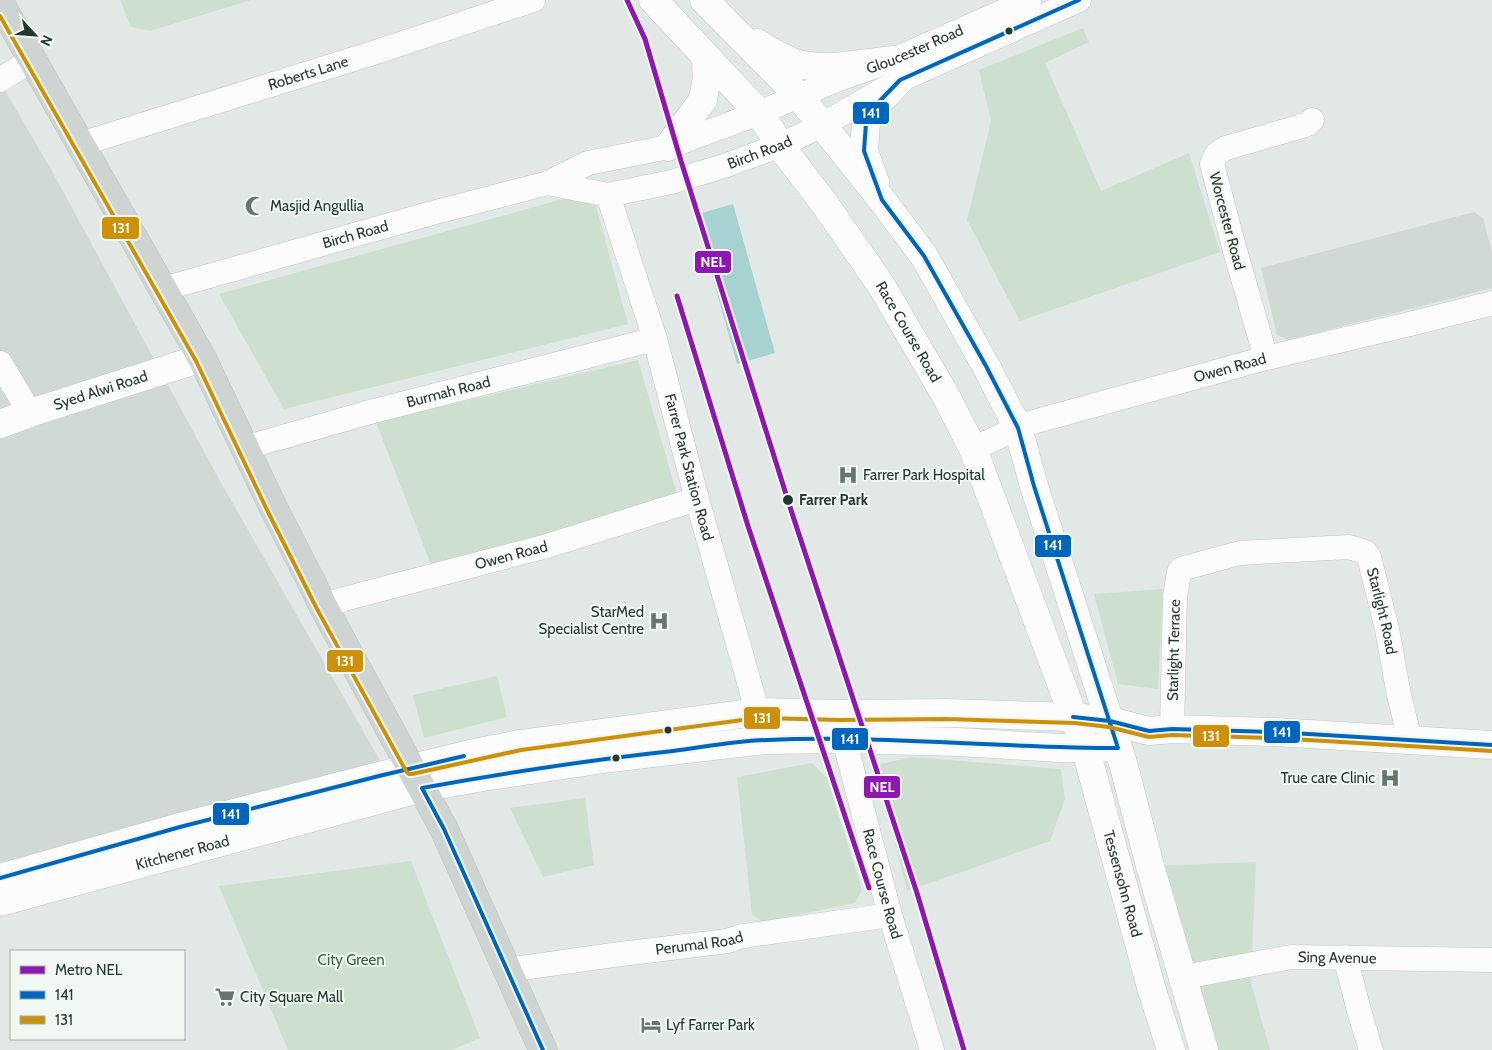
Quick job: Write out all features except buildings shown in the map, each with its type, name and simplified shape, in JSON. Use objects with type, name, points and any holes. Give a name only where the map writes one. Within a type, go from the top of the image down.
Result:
[{"type":"main road","points":[[0,3],[202,358],[272,507],[323,606],[444,829],[543,1050]]},
{"type":"street","points":[[0,3],[8,0]]},
{"type":"street","name":"Roberts Lane","points":[[81,144],[373,53],[533,0]]},
{"type":"street","name":"Race Course Road","points":[[652,0],[759,113],[880,285],[947,398],[973,449],[1075,717]]},
{"type":"street","points":[[704,0],[799,96],[882,200],[924,256],[986,366],[1018,428],[1034,486],[1110,721]]},
{"type":"street","name":"Gloucester Road","points":[[822,125],[896,70],[1029,0]]},
{"type":"street","name":"Gloucester Road","points":[[799,96],[839,79],[896,70],[1079,0]]},
{"type":"street","points":[[728,25],[775,54],[802,65],[896,70],[866,123],[864,151],[882,200]]},
{"type":"street","points":[[668,147],[703,100],[707,77],[705,57]]},
{"type":"street","points":[[0,80],[32,60]]},
{"type":"street","name":"Birch Road","points":[[163,289],[432,213],[548,184],[588,163],[668,147],[799,96]]},
{"type":"street","name":"Worcester Road","points":[[1266,358],[1212,164],[1219,152],[1226,148],[1299,127],[1308,124],[1312,120]]},
{"type":"street","name":"Birch Road","points":[[548,184],[608,195],[671,182],[724,166],[781,145],[822,125]]},
{"type":"street","name":"Farrer Park Station Road","points":[[608,195],[655,339],[697,500],[765,740]]},
{"type":"street","name":"Owen Road","points":[[973,449],[1026,424],[1266,358],[1418,322],[1492,302]]},
{"type":"street","name":"Burmah Road","points":[[244,448],[370,412],[655,339]]},
{"type":"street","name":"Syed Alwi Road","points":[[0,424],[202,358]]},
{"type":"street","points":[[0,363],[30,413]]},
{"type":"street","name":"Owen Road","points":[[323,606],[547,546],[697,500]]},
{"type":"street","name":"Starlight Road","points":[[1179,572],[1181,569],[1240,553],[1349,547],[1365,552],[1369,556],[1387,629],[1399,695],[1410,740]]},
{"type":"street","name":"Starlight Terrace","points":[[1160,730],[1179,572]]},
{"type":"street","points":[[416,778],[520,744],[757,712],[842,727],[958,742],[1060,748],[1118,748],[1160,730]]},
{"type":"street","points":[[416,778],[482,777],[610,758],[765,740],[842,727],[947,713],[1075,717],[1160,730],[1275,732],[1492,745]]},
{"type":"street","name":"Tessensohn Road","points":[[1075,717],[1151,987],[1171,1050]]},
{"type":"street","name":"Tessensohn Road","points":[[1110,721],[1204,1050]]},
{"type":"street","name":"Race Course Road","points":[[842,727],[890,915],[932,1050]]},
{"type":"street","name":"Kitchener Road","points":[[0,878],[180,827],[416,778]]},
{"type":"street","name":"Kitchener Road","points":[[0,902],[416,778]]},
{"type":"street","name":"Perumal Road","points":[[507,970],[727,941],[743,936],[890,915]]},
{"type":"street","name":"Sing Avenue","points":[[1184,977],[1291,957],[1492,960]]},
{"type":"street","points":[[1345,957],[1371,1050]]},
{"type":"shaded area","points":[[0,82],[52,171],[220,481],[394,785],[0,899]]},
{"type":"shaded area","points":[[1474,212],[1483,218],[1492,253],[1492,288],[1288,340],[1277,335],[1261,268]]},
{"type":"green space","points":[[120,0],[251,0],[150,31],[131,27]]},
{"type":"green space","points":[[1083,28],[1089,42],[1045,63],[1101,191],[1189,153],[1220,252],[1020,321],[967,220],[991,121],[979,70]]},
{"type":"green space","points":[[592,191],[628,324],[284,409],[219,294]]},
{"type":"green space","points":[[638,360],[679,501],[433,570],[376,422]]},
{"type":"green space","points":[[1163,589],[1158,689],[1118,684],[1094,594]]},
{"type":"green space","points":[[497,676],[507,717],[424,738],[413,695]]},
{"type":"green space","points":[[912,757],[1061,769],[1065,799],[1050,841],[907,891],[876,765]]},
{"type":"green space","points":[[812,763],[827,778],[862,890],[855,903],[763,922],[752,915],[737,777]]},
{"type":"green space","points":[[585,798],[594,865],[543,877],[510,808]]},
{"type":"green space","name":"City Green","points":[[411,861],[480,1038],[452,1050],[288,1050],[219,886]]},
{"type":"green space","points":[[1256,862],[1251,983],[1270,1050],[1205,1050],[1150,866]]},
{"type":"water","points":[[733,204],[775,353],[737,364],[695,215]]},
{"type":"metro line","name":"NEL","points":[[627,0],[645,39],[681,161],[791,510],[917,893],[964,1050]]},
{"type":"metro line","name":"NEL","points":[[677,296],[748,526],[869,888]]},
{"type":"transit line","name":"141","points":[[543,1050],[444,829],[422,788],[579,763],[755,741],[855,739],[1118,748],[1034,486],[1018,428],[986,366],[924,256],[882,200],[864,151],[866,123],[873,108],[900,80],[1079,0]]},
{"type":"transit line","name":"131","points":[[0,16],[196,361],[267,510],[317,609],[409,774],[521,750],[757,718],[840,720],[947,719],[1075,723],[1109,727],[1149,737],[1172,735],[1275,738],[1492,751]]},
{"type":"transit line","name":"141","points":[[1073,717],[1110,721],[1149,731],[1172,729],[1275,732],[1492,745]]},
{"type":"transit line","name":"141","points":[[0,878],[180,827],[464,756]]},
{"type":"place","name":"Masjid Angullia","points":[[255,206]]},
{"type":"place","name":"Farrer Park Hospital","points":[[848,475]]},
{"type":"place","name":"Farrer Park","points":[[788,500]]},
{"type":"place","name":"StarMed Specialist Centre","points":[[659,621]]},
{"type":"place","name":"True care Clinic","points":[[1390,778]]},
{"type":"place","name":"City Square Mall","points":[[225,997]]},
{"type":"place","name":"Lyf Farrer Park","points":[[651,1025]]}]
